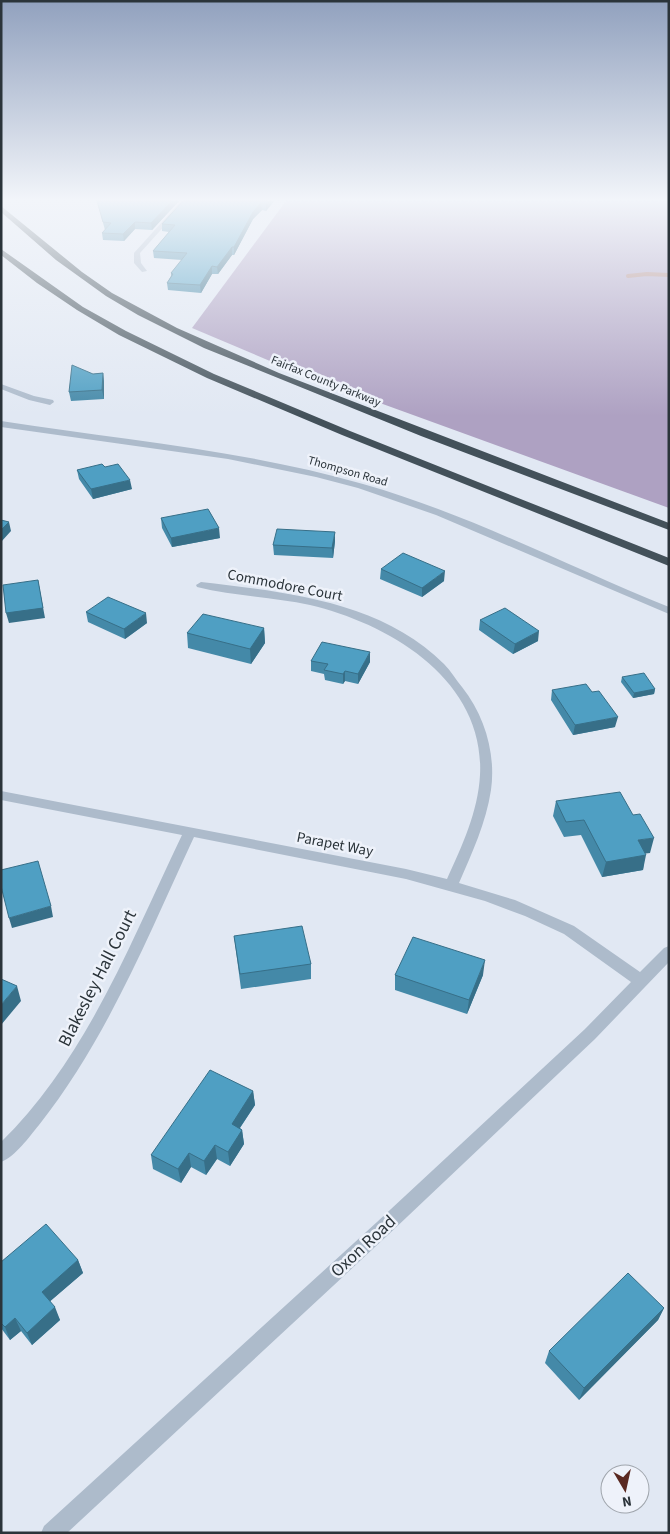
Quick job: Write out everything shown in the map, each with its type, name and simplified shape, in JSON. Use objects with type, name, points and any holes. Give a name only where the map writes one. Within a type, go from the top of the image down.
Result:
[{"type":"highway","points":[[28,273],[91,314],[133,338],[191,367],[284,408],[669,562]]},
{"type":"highway","name":"Fairfax County Parkway","points":[[77,273],[125,303],[192,338],[269,373],[669,527]]},
{"type":"street","points":[[1,386],[32,398],[50,402]]},
{"type":"street","name":"Thompson Road","points":[[1,424],[252,461],[354,484],[457,520],[609,588],[669,611]]},
{"type":"street","name":"Commodore Court","points":[[201,585],[259,592],[330,606],[352,613],[389,630],[425,652],[458,687],[472,709],[481,732],[486,758],[486,776],[483,801],[472,838],[451,885]]},
{"type":"street","name":"Parapet Way","points":[[1,795],[406,874],[451,885],[515,906],[571,931],[641,981]]},
{"type":"street","name":"Blakesley Hall Court","points":[[1,1154],[23,1132],[51,1097],[85,1046],[104,1013],[190,832]]},
{"type":"street","name":"Oxon Road","points":[[51,1533],[383,1228],[590,1034],[669,952]]},
{"type":"shaded area","points":[[233,273],[669,273],[669,508],[303,375],[192,328]]},
{"type":"building","points":[[171,273],[208,273],[200,285],[167,283],[173,274]]},
{"type":"building","points":[[72,365],[93,374],[103,373],[102,390],[69,392]]},
{"type":"building","points":[[102,464],[105,467],[118,464],[130,480],[91,489],[77,470]]},
{"type":"building","points":[[208,509],[219,528],[171,538],[161,518]]},
{"type":"building","points":[[1,520],[9,522],[1,530]]},
{"type":"building","points":[[277,529],[335,532],[332,548],[273,545]]},
{"type":"building","points":[[403,553],[445,571],[422,588],[381,569]]},
{"type":"building","points":[[38,580],[43,608],[6,613],[3,585]]},
{"type":"building","points":[[108,597],[146,613],[124,629],[86,612]]},
{"type":"building","points":[[505,608],[539,631],[515,644],[480,620]]},
{"type":"building","points":[[203,614],[264,628],[250,649],[187,633]]},
{"type":"building","points":[[322,642],[370,652],[358,674],[345,671],[343,674],[324,670],[328,664],[311,661]]},
{"type":"building","points":[[644,673],[655,689],[634,693],[622,677]]},
{"type":"building","points":[[586,684],[592,692],[599,691],[618,717],[575,725],[552,690]]},
{"type":"building","points":[[620,792],[633,815],[640,814],[654,838],[638,840],[646,855],[606,862],[584,820],[566,822],[556,801]]},
{"type":"building","points":[[38,861],[51,906],[9,918],[1,886],[1,870]]},
{"type":"building","points":[[302,926],[311,964],[240,974],[234,936]]},
{"type":"building","points":[[413,937],[485,960],[469,1000],[395,975]]},
{"type":"building","points":[[1,979],[17,986],[1,1005]]},
{"type":"building","points":[[210,1070],[253,1091],[232,1124],[242,1130],[228,1152],[215,1145],[204,1161],[189,1153],[178,1169],[151,1155]]},
{"type":"building","points":[[46,1224],[78,1260],[42,1292],[55,1307],[27,1333],[15,1318],[5,1327],[1,1323],[1,1262]]},
{"type":"building","points":[[628,1273],[664,1308],[584,1388],[549,1351]]},
{"type":"waterway","points":[[628,276],[647,274],[669,275]]}]
